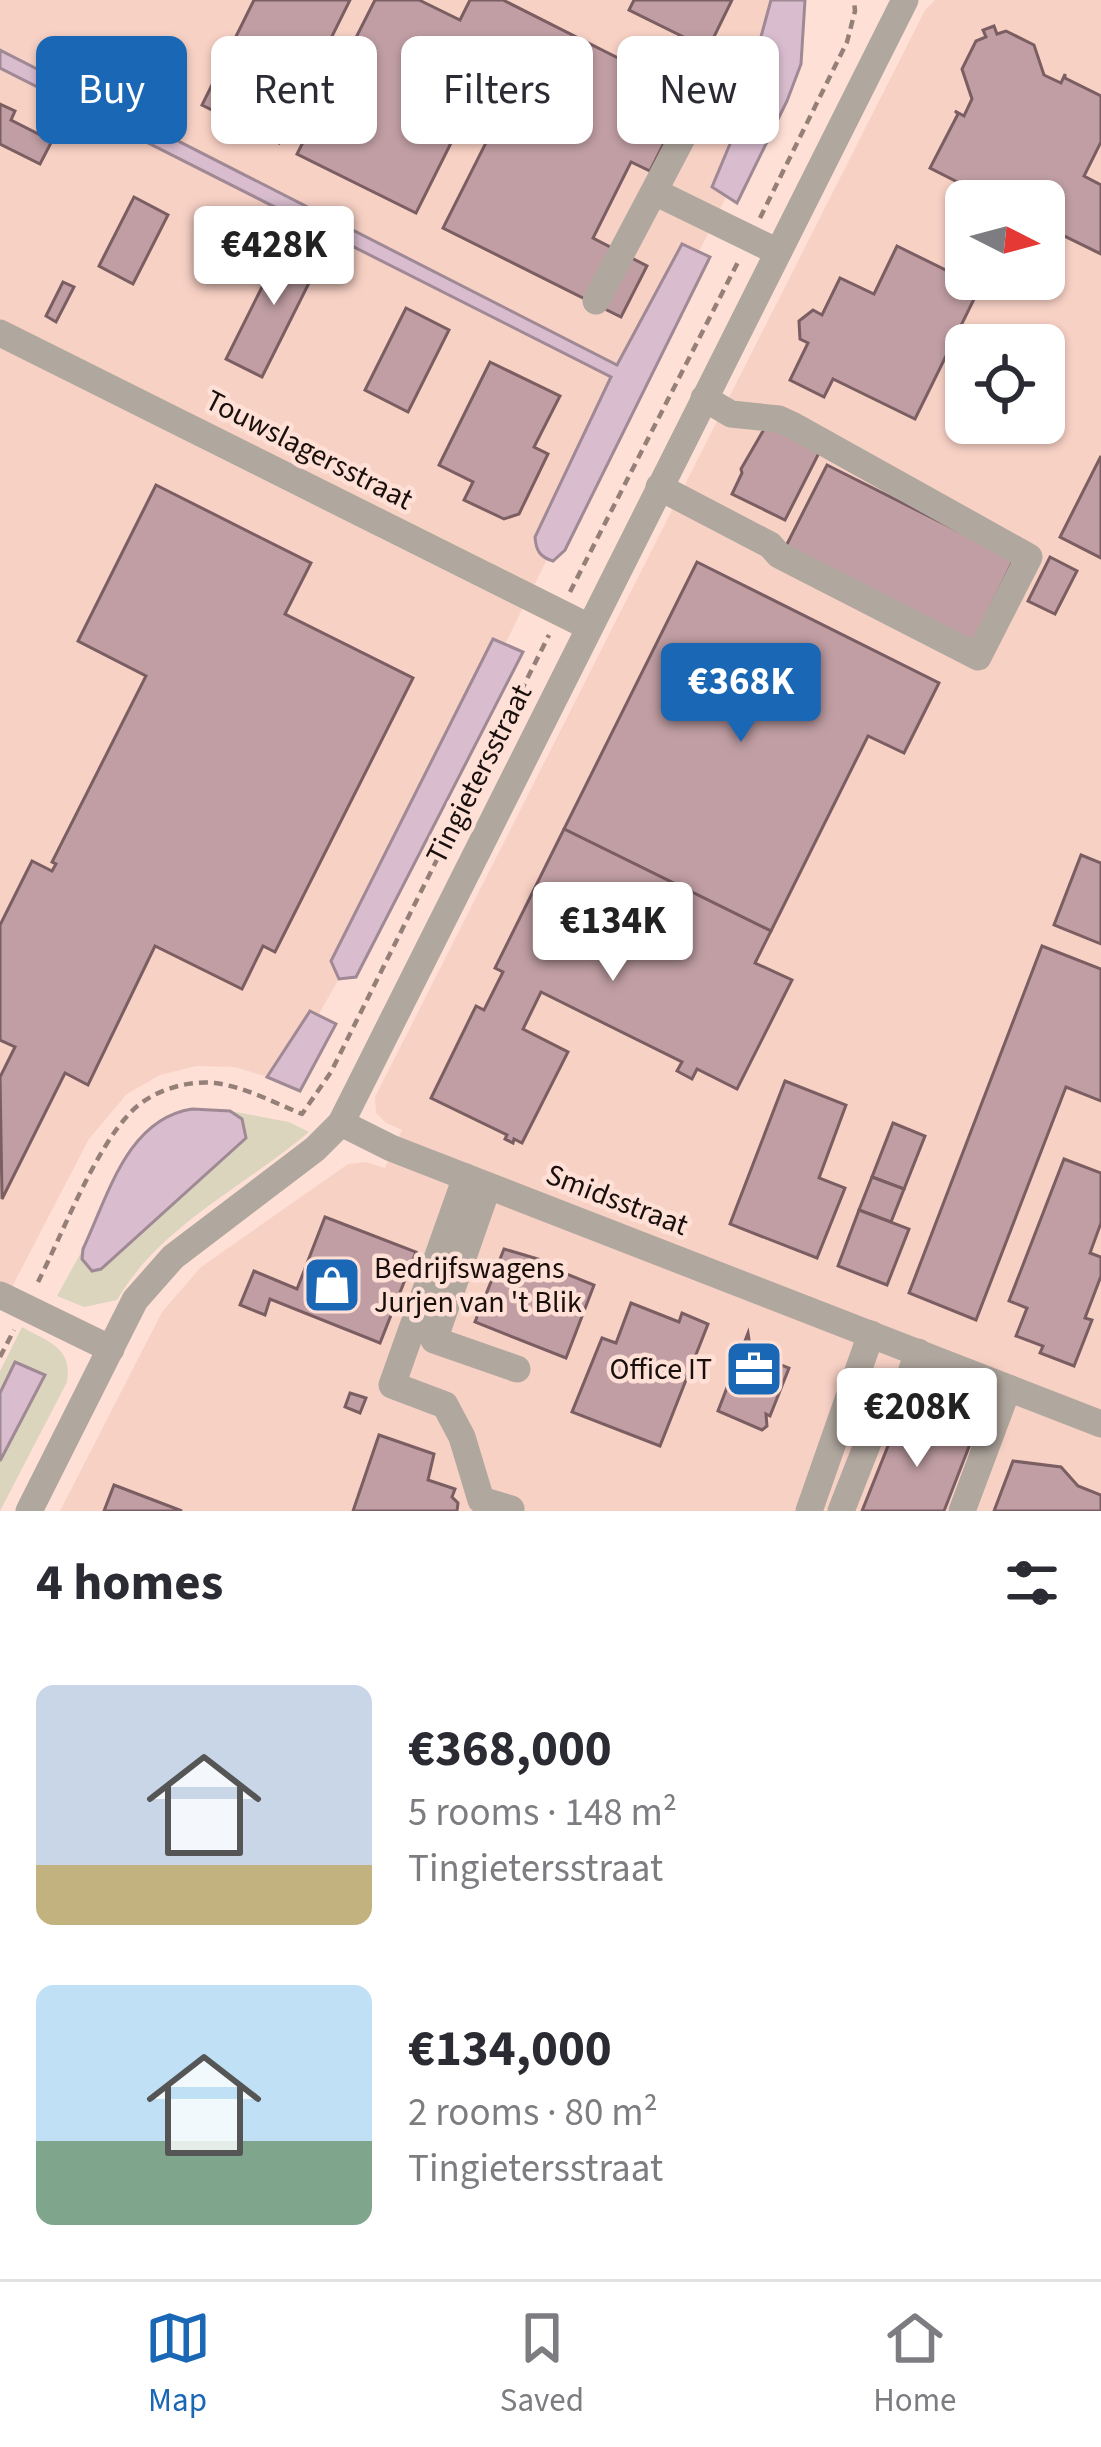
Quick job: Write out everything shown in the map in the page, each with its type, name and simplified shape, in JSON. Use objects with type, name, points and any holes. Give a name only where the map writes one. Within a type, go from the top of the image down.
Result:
[{"type":"street","name":"Tingietersstraat","points":[[29,1511],[135,1300],[173,1256],[315,1149],[341,1123],[905,0]]},
{"type":"street","points":[[596,301],[680,144]]},
{"type":"street","points":[[655,192],[778,252]]},
{"type":"street","name":"Touwslagersstraat","points":[[0,333],[589,627]]},
{"type":"street","points":[[659,487],[770,545],[778,555],[979,657],[1029,557],[794,426],[779,419],[731,414],[704,398]]},
{"type":"street","name":"Smidsstraat","points":[[341,1123],[391,1148],[1101,1424]]},
{"type":"street","points":[[477,1182],[434,1340],[517,1370]]},
{"type":"street","points":[[477,1182],[392,1385],[445,1405],[462,1437],[481,1500],[511,1509]]},
{"type":"street","points":[[12,1301],[111,1349]]},
{"type":"street","points":[[809,1511],[871,1334]]},
{"type":"street","points":[[841,1511],[878,1417],[904,1393],[918,1352]]},
{"type":"street","points":[[962,1511],[1008,1388]]},
{"type":"path","points":[[12,1301],[110,1141],[149,1097],[169,1088],[218,1083],[302,1114],[331,1072],[847,42],[856,11],[854,0]]},
{"type":"shaded area","points":[[0,0],[787,0],[776,36],[617,36],[617,144],[744,144],[731,187],[345,968],[281,1081],[235,1067],[197,1066],[160,1075],[127,1094],[89,1139],[0,1310]]},
{"type":"shaded area","points":[[771,0],[805,0],[801,64],[779,117],[779,36],[761,36]]},
{"type":"shaded area","points":[[935,0],[1101,0],[1101,1511],[60,1511],[162,1312],[201,1267],[348,1164],[366,1162],[385,1168],[402,1130],[376,1113],[375,1097],[925,10]]},
{"type":"shaded area","points":[[0,50],[36,68],[36,86],[0,68]]},
{"type":"shaded area","points":[[150,144],[184,144],[617,365],[682,244],[710,257],[565,550],[553,561],[540,553],[535,537],[611,377]]},
{"type":"shaded area","points":[[730,144],[766,144],[737,203],[712,187]]},
{"type":"shaded area","points":[[493,639],[523,652],[356,977],[339,979],[331,961]]},
{"type":"shaded area","points":[[310,1011],[336,1024],[300,1091],[267,1077]]},
{"type":"shaded area","points":[[192,1109],[230,1111],[242,1119],[246,1138],[101,1269],[92,1271],[82,1259],[83,1249],[122,1163],[151,1128]]},
{"type":"shaded area","points":[[230,1111],[289,1122],[309,1132],[179,1229],[117,1300],[84,1307],[57,1296],[83,1249],[82,1259],[242,1119]]},
{"type":"shaded area","points":[[22,1327],[62,1353],[67,1382],[0,1511],[0,1461],[45,1375],[15,1363],[0,1393],[0,1371]]},
{"type":"shaded area","points":[[15,1362],[45,1375],[0,1461],[0,1393]]},
{"type":"building","points":[[254,0],[350,0],[332,36],[236,36]]},
{"type":"building","points":[[375,0],[419,0],[460,20],[470,0],[503,0],[574,36],[401,36],[401,144],[450,144],[416,213],[297,154],[302,144],[377,144],[377,36],[357,36]]},
{"type":"building","points":[[634,0],[732,0],[714,36],[682,36],[629,10]]},
{"type":"building","points":[[994,26],[997,34],[1006,31],[1034,45],[1044,75],[1061,83],[1065,74],[1101,96],[1101,142],[1084,176],[1101,185],[1101,254],[1065,236],[1065,180],[954,180],[930,168],[958,114],[955,111],[964,116],[972,99],[962,69],[976,41],[986,37],[983,30]]},
{"type":"building","points":[[593,45],[617,57],[617,144],[664,144],[650,171],[631,162],[593,238],[647,266],[621,317],[443,228],[485,144],[593,144]]},
{"type":"building","points":[[211,87],[211,109],[202,105]]},
{"type":"building","points":[[0,104],[15,111],[11,120],[36,133],[36,144],[50,144],[40,164],[0,144]]},
{"type":"building","points":[[134,197],[168,215],[133,284],[99,266]]},
{"type":"building","points":[[286,239],[322,257],[262,377],[226,359]]},
{"type":"building","points":[[897,246],[945,270],[945,300],[974,300],[962,324],[945,324],[945,358],[915,419],[833,379],[824,397],[790,380],[808,343],[800,339],[799,321],[813,310],[822,315],[840,278],[874,294]]},
{"type":"building","points":[[63,282],[74,287],[56,322],[46,316]]},
{"type":"building","points":[[406,308],[449,330],[408,412],[365,390]]},
{"type":"building","points":[[490,362],[560,396],[534,447],[548,454],[519,514],[504,519],[464,500],[473,482],[439,465]]},
{"type":"building","points":[[767,424],[820,451],[785,520],[732,494]]},
{"type":"building","points":[[1101,456],[1101,558],[1060,537]]},
{"type":"building","points":[[827,465],[1014,559],[972,645],[784,550]]},
{"type":"building","points":[[156,485],[311,563],[285,614],[413,678],[275,952],[263,946],[242,989],[155,946],[88,1085],[65,1073],[2,1199],[0,1077],[15,1047],[0,1040],[0,925],[32,861],[52,871],[56,864],[52,862],[146,676],[78,641]]},
{"type":"building","points":[[1050,557],[1077,571],[1055,614],[1028,601]]},
{"type":"building","points":[[697,562],[939,683],[904,753],[868,736],[771,931],[564,829]]},
{"type":"building","points":[[564,829],[771,931],[755,963],[792,980],[737,1089],[697,1069],[692,1079],[677,1071],[682,1062],[541,992],[523,1029],[568,1052],[522,1143],[514,1139],[513,1143],[505,1139],[507,1135],[431,1098],[476,1006],[484,1010],[503,972],[495,968]]},
{"type":"building","points":[[1081,855],[1101,863],[1101,944],[1054,925]]},
{"type":"building","points":[[1042,946],[1101,969],[1101,1101],[1066,1087],[976,1320],[909,1293]]},
{"type":"building","points":[[785,1081],[846,1105],[819,1178],[845,1188],[817,1258],[730,1224]]},
{"type":"building","points":[[893,1123],[925,1136],[904,1189],[872,1177]]},
{"type":"building","points":[[1064,1159],[1101,1173],[1101,1223],[1090,1253],[1101,1257],[1101,1276],[1085,1318],[1092,1320],[1074,1366],[1040,1353],[1043,1346],[1016,1336],[1027,1308],[1009,1301]]},
{"type":"building","points":[[872,1177],[904,1189],[891,1222],[859,1210]]},
{"type":"building","points":[[859,1210],[909,1229],[887,1285],[838,1266]]},
{"type":"building","points":[[325,1217],[416,1252],[380,1343],[270,1299],[265,1315],[240,1305],[254,1271],[297,1289]]},
{"type":"building","points":[[504,1249],[594,1285],[566,1358],[475,1322]]},
{"type":"building","points":[[631,1303],[679,1322],[682,1313],[708,1324],[660,1446],[572,1412],[602,1338],[616,1343]]},
{"type":"building","points":[[748,1333],[751,1353],[789,1368],[762,1430],[718,1411]]},
{"type":"building","points":[[350,1393],[366,1398],[360,1413],[345,1407]]},
{"type":"building","points":[[900,1416],[970,1444],[944,1511],[862,1511]]},
{"type":"building","points":[[379,1435],[434,1454],[428,1480],[455,1489],[452,1497],[458,1503],[457,1511],[353,1511]]},
{"type":"building","points":[[1013,1461],[1061,1467],[1078,1486],[1101,1495],[1101,1511],[994,1511]]},
{"type":"building","points":[[114,1485],[182,1511],[104,1511]]},
{"type":"place","name":"Bedrijfswagens Jurjen van 't Blik","points":[[332,1285]]},
{"type":"place","name":"Office IT","points":[[754,1369]]}]
